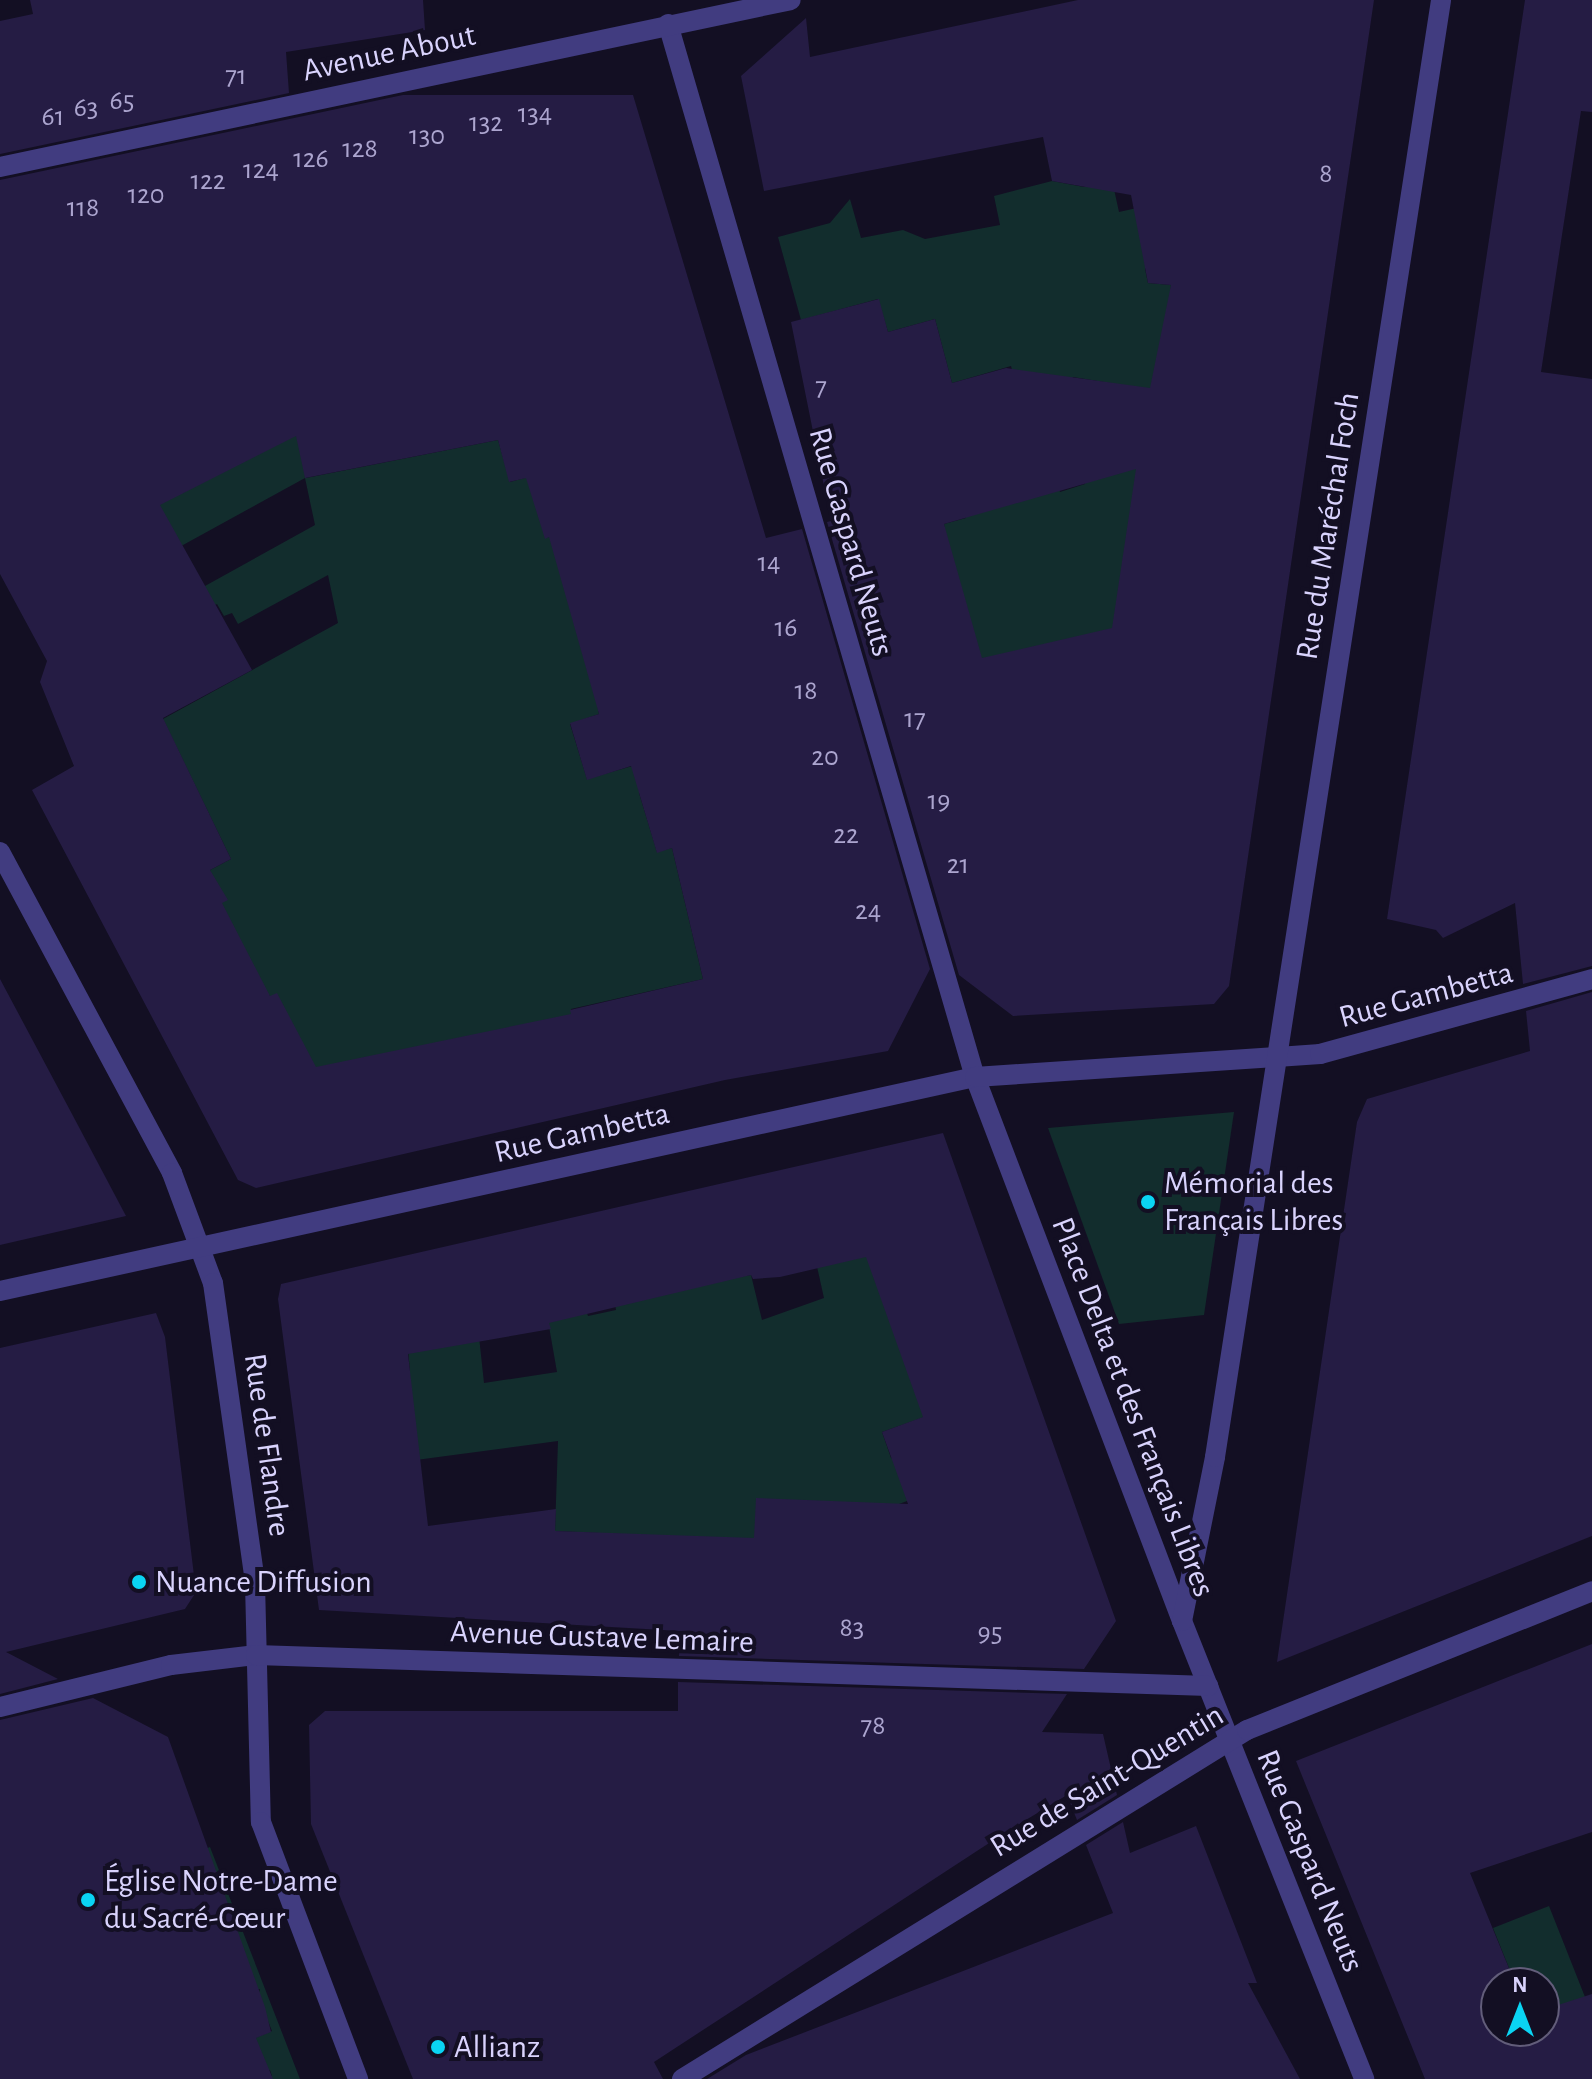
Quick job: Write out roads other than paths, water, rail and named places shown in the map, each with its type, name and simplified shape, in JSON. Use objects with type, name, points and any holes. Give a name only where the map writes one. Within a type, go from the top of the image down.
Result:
[{"type":"street","name":"Avenue About","points":[[0,167],[791,0]]},
{"type":"street","name":"Rue du Maréchal Foch","points":[[1273,1060],[1441,0]]},
{"type":"street","name":"Rue Gaspard Neuts","points":[[668,24],[975,1077]]},
{"type":"street","name":"Rue de Flandre","points":[[0,852],[172,1173],[203,1248],[218,1309],[251,1553],[261,1822],[358,2079]]},
{"type":"street","name":"Rue Gambetta","points":[[1273,1060],[1371,1044],[1592,979]]},
{"type":"street","points":[[975,1077],[1273,1060]]},
{"type":"street","name":"Place Delta et des Français Libres","points":[[1182,1621],[1215,1457],[1273,1060]]},
{"type":"street","name":"Rue Gambetta","points":[[0,1291],[975,1077]]},
{"type":"street","name":"Place Delta et des Français Libres","points":[[975,1077],[1182,1621]]},
{"type":"street","name":"Rue de Saint-Quentin","points":[[682,2079],[1229,1742],[1285,1713],[1592,1591]]},
{"type":"street","name":"Rue Gaspard Neuts","points":[[1182,1621],[1364,2079]]},
{"type":"street","name":"Avenue Gustave Lemaire","points":[[0,1707],[171,1665],[256,1655],[1208,1686]]},
{"type":"place","name":"Mémorial des Français Libres","points":[[1148,1202]]},
{"type":"place","name":"Nuance Diffusion","points":[[139,1582]]},
{"type":"place","name":"Église Notre-Dame du Sacré-Cœur","points":[[88,1900]]},
{"type":"place","name":"Allianz","points":[[438,2047]]}]
